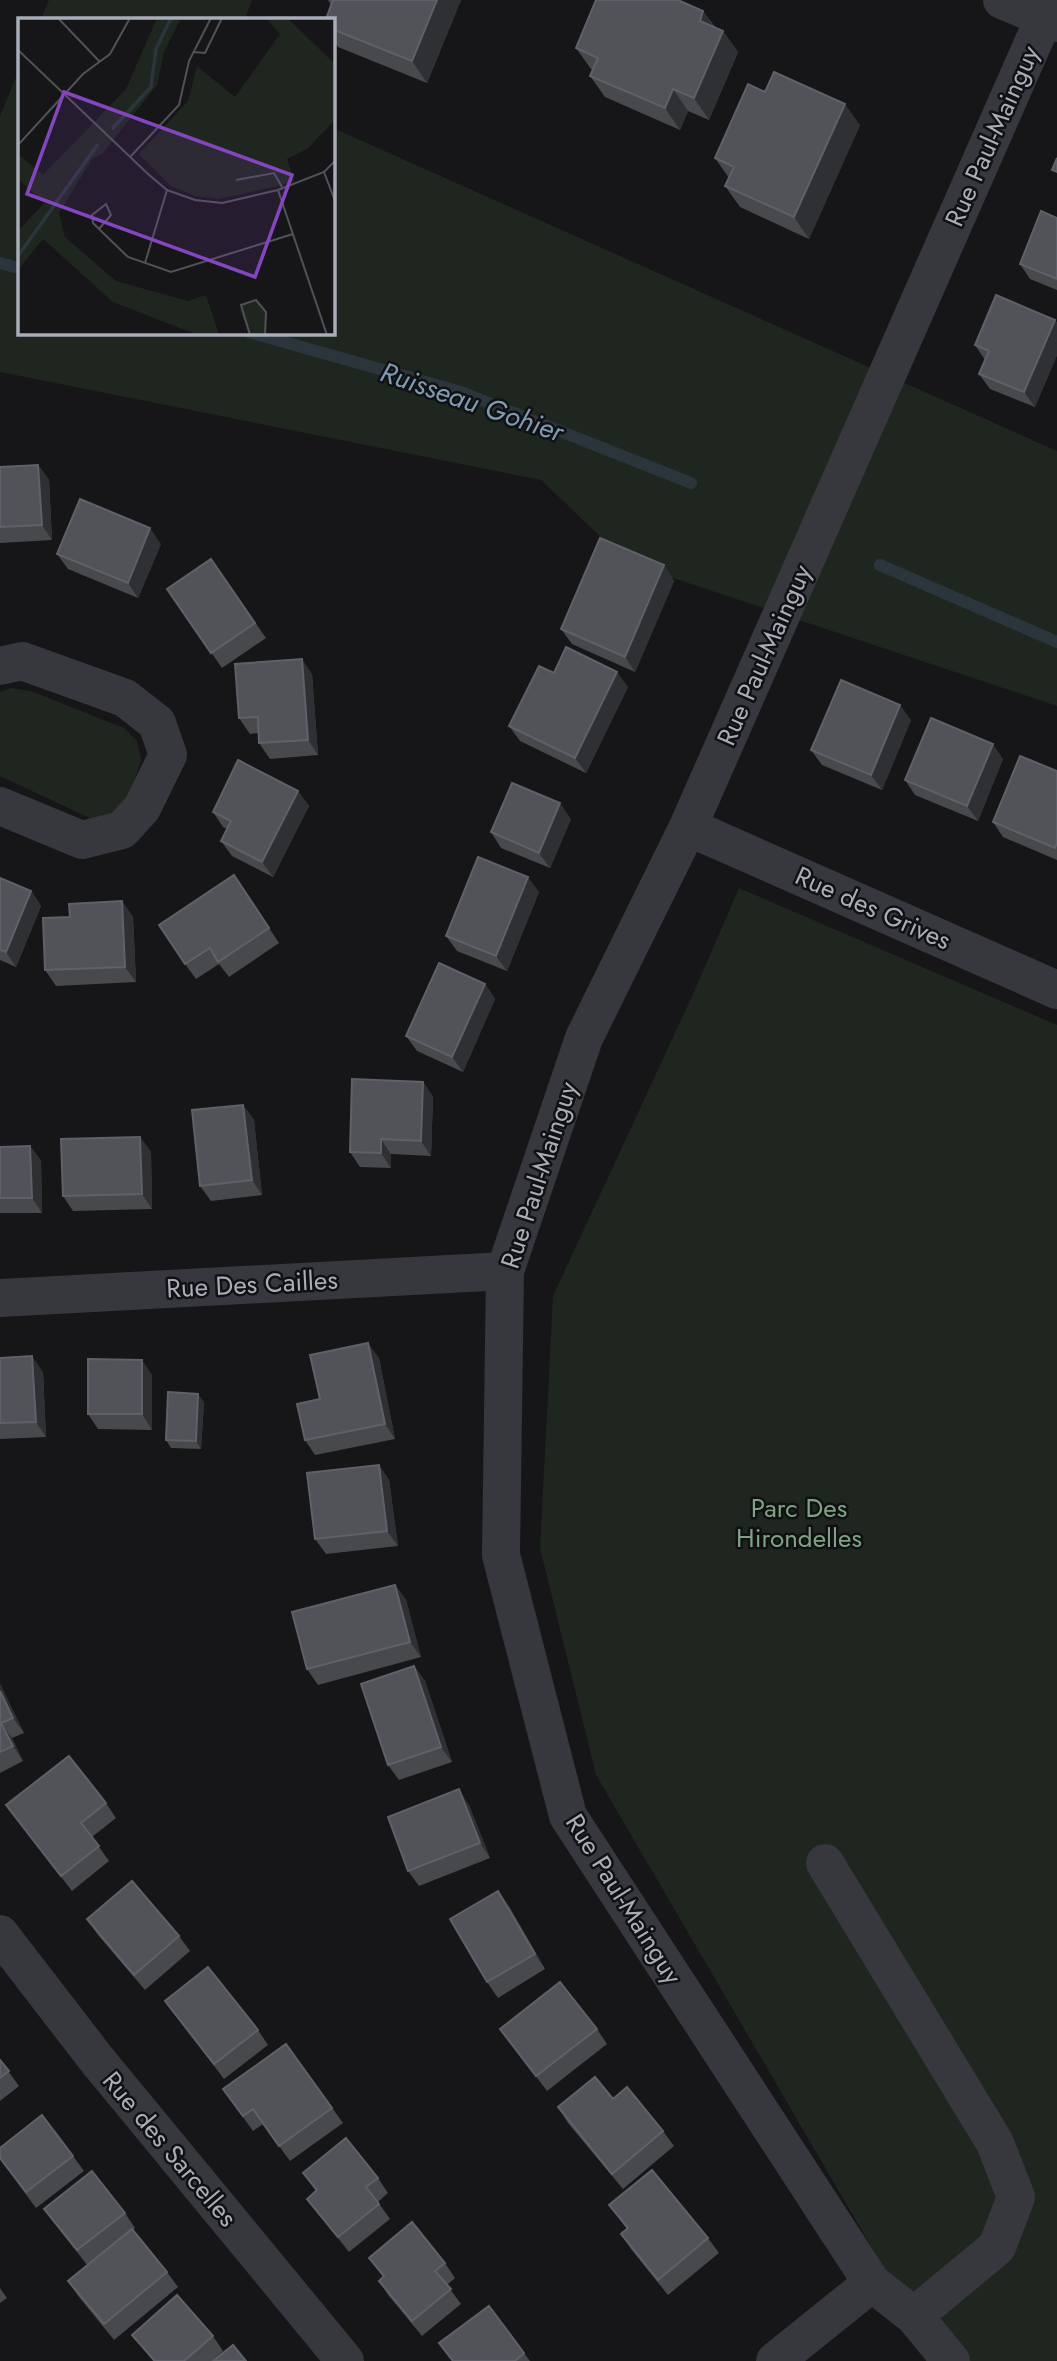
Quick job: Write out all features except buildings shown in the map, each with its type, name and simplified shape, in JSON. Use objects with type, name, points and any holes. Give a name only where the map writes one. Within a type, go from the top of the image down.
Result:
[{"type":"street","points":[[1002,0],[1051,14]]},
{"type":"street","name":"Rue Paul-Mainguy","points":[[951,2361],[914,2316],[872,2283],[568,1816],[501,1555],[505,1271],[584,1038],[688,827],[1051,14]]},
{"type":"street","points":[[0,666],[22,661],[125,698],[157,723],[168,755],[142,808],[122,830],[82,840],[0,806]]},
{"type":"street","name":"Rue des Grives","points":[[688,827],[1057,990]]},
{"type":"street","name":"Rue Des Cailles","points":[[0,1298],[505,1271]]},
{"type":"street","points":[[825,1863],[995,2143],[1016,2197],[997,2247],[914,2316]]},
{"type":"street","name":"Rue des Sarcelles","points":[[0,1934],[97,2060],[345,2361]]},
{"type":"street","points":[[775,2361],[872,2283]]},
{"type":"green space","points":[[49,0],[252,0],[245,18],[41,18]]},
{"type":"green space","points":[[18,72],[18,334],[334,334],[334,128],[1057,451],[1057,706],[628,563],[541,480],[0,372],[0,116]]},
{"type":"green space","points":[[11,688],[31,691],[124,728],[137,741],[141,759],[132,791],[112,815],[92,819],[0,776],[0,692]]},
{"type":"green space","name":"Parc Des Hirondelles","points":[[739,888],[1057,1025],[1057,2361],[954,2361],[882,2265],[596,1775],[540,1548],[553,1296],[694,992]]},
{"type":"waterway","name":"Ruisseau Gohier","points":[[0,263],[18,268]]},
{"type":"waterway","name":"Ruisseau Gohier","points":[[256,334],[461,392],[691,483]]},
{"type":"waterway","name":"Ruisseau Gohier","points":[[880,565],[1057,642]]}]
